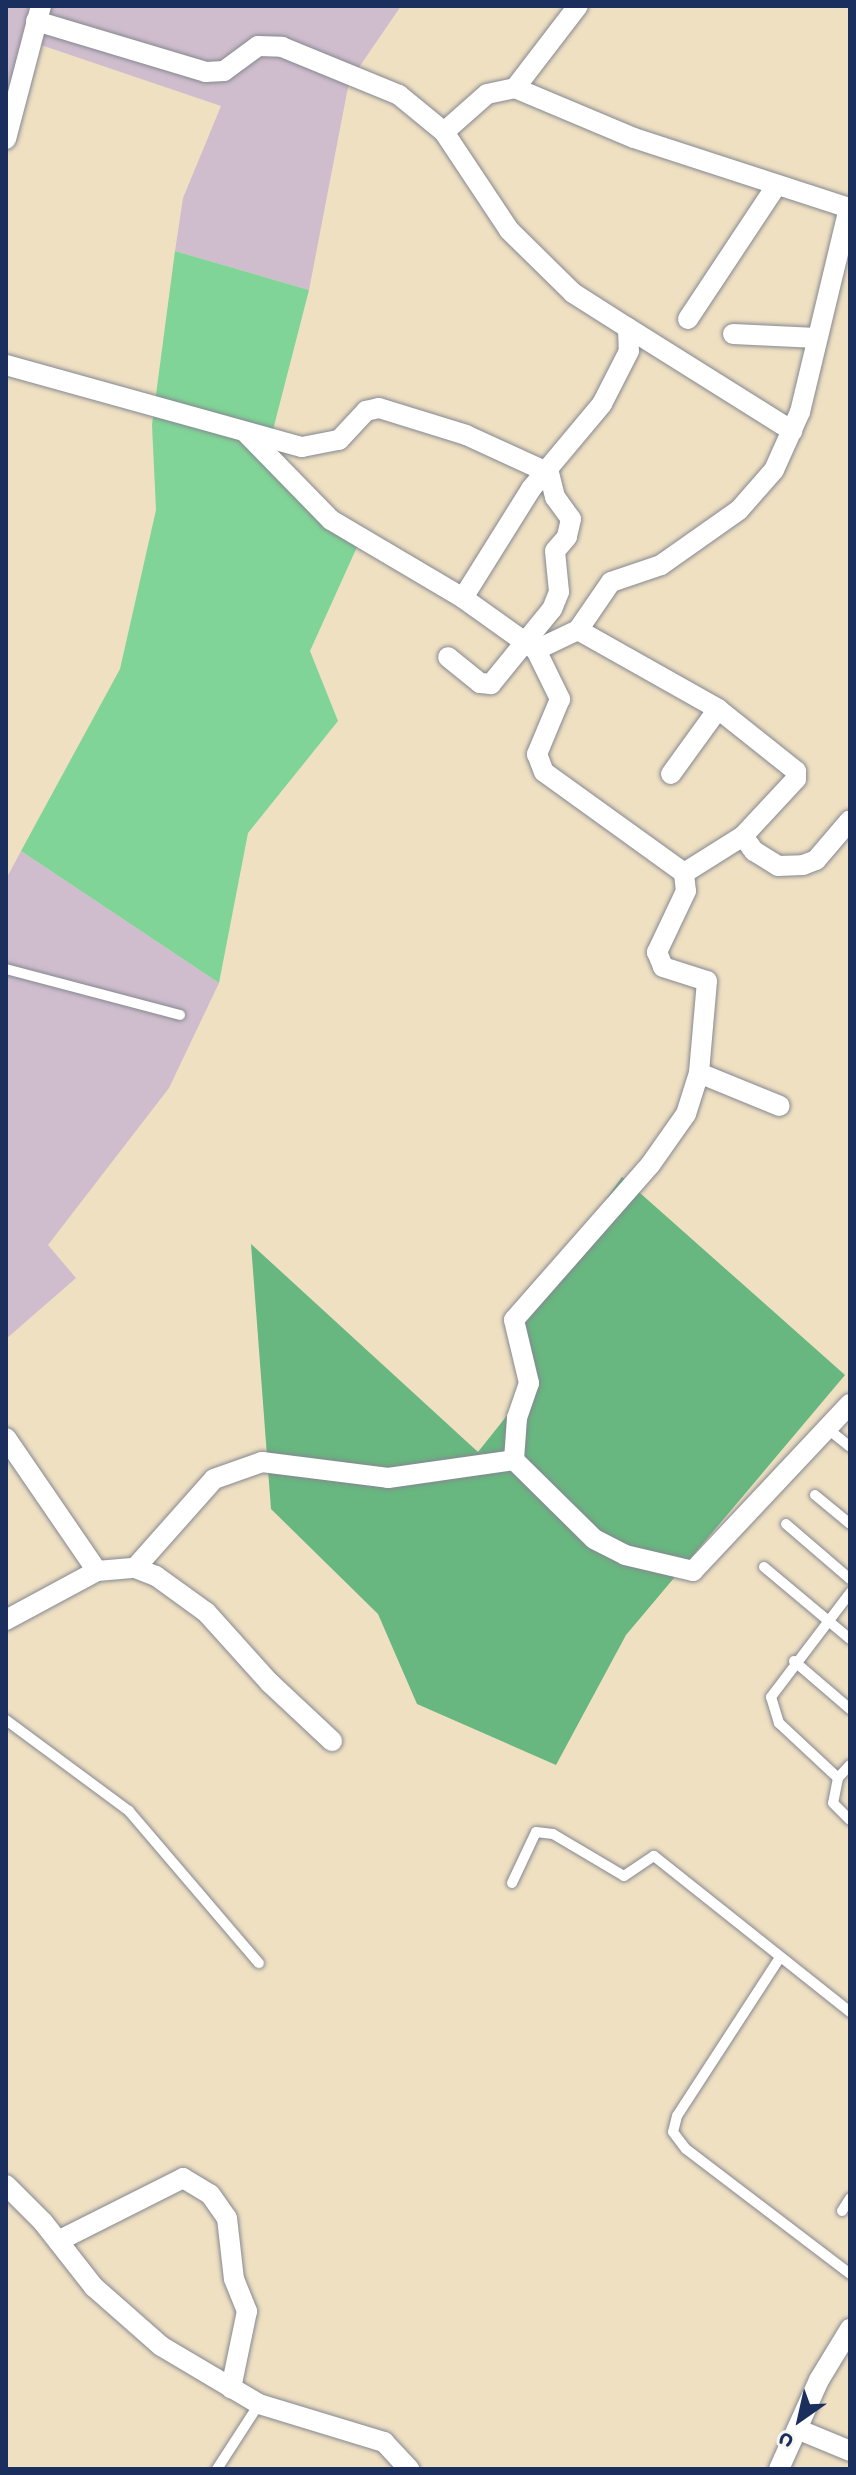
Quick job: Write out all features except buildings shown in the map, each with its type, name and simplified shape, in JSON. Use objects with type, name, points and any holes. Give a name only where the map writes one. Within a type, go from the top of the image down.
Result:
[{"type":"street","points":[[515,88],[578,6]]},
{"type":"street","points":[[6,139],[39,14],[206,72],[224,71],[258,46],[282,47],[399,95],[444,132],[509,230],[573,293],[792,431]]},
{"type":"street","points":[[444,132],[487,94],[515,88],[634,138],[850,208],[792,431],[774,470],[753,498],[661,565],[602,589],[578,630],[531,646]]},
{"type":"street","points":[[688,319],[776,186]]},
{"type":"street","points":[[463,598],[531,489],[549,473],[619,375],[631,340],[628,328]]},
{"type":"street","points":[[733,334],[817,338]]},
{"type":"street","points":[[6,365],[247,434],[319,446],[339,440],[366,411],[379,408],[466,435],[549,473]]},
{"type":"street","points":[[247,434],[331,520],[463,598],[531,646],[560,699],[537,754],[544,772],[684,873],[686,891],[657,952],[663,967],[707,981],[699,1073],[686,1114],[650,1165],[514,1320],[529,1383],[517,1418],[514,1460],[594,1539],[625,1555],[693,1571],[850,1404]]},
{"type":"street","points":[[448,657],[480,683],[491,684],[531,646],[559,592],[555,551],[567,537],[571,519],[555,497],[549,473]]},
{"type":"street","points":[[578,630],[718,709],[783,756],[797,775],[743,836],[684,873]]},
{"type":"street","points":[[671,774],[718,709]]},
{"type":"street","points":[[743,836],[754,851],[778,866],[803,865],[816,860],[850,820]]},
{"type":"street","points":[[699,1073],[780,1106]]},
{"type":"street","points":[[6,1438],[97,1571]]},
{"type":"street","points":[[135,1568],[214,1479],[262,1462],[388,1478],[514,1460]]},
{"type":"street","points":[[6,1620],[97,1571],[135,1568],[156,1576],[206,1612],[270,1683],[332,1741]]},
{"type":"street","points":[[58,2241],[183,2178],[210,2194],[227,2218],[231,2266],[247,2311],[231,2388]]},
{"type":"street","points":[[6,2185],[58,2241],[94,2287],[161,2346],[259,2404],[384,2442],[409,2469]]},
{"type":"street","points":[[779,2469],[850,2329]]},
{"type":"street","points":[[797,2429],[850,2451]]},
{"type":"lane","points":[[6,969],[180,1015]]},
{"type":"lane","points":[[828,1429],[850,1447]]},
{"type":"lane","points":[[815,1495],[850,1524]]},
{"type":"lane","points":[[786,1524],[850,1579]]},
{"type":"lane","points":[[764,1567],[850,1639]]},
{"type":"lane","points":[[838,1778],[779,1723],[772,1708],[776,1684],[850,1593]]},
{"type":"lane","points":[[794,1661],[850,1709]]},
{"type":"lane","points":[[6,1720],[129,1811],[259,1963]]},
{"type":"lane","points":[[850,1765],[838,1778],[833,1803],[850,1820]]},
{"type":"lane","points":[[512,1883],[536,1832],[553,1834],[624,1876],[654,1856],[779,1959],[850,2012]]},
{"type":"lane","points":[[779,1959],[677,2116],[673,2132],[686,2149],[850,2274]]},
{"type":"lane","points":[[842,2211],[850,2198]]},
{"type":"lane","points":[[217,2469],[259,2404]]},
{"type":"shaded area","points":[[6,6],[401,6],[349,82],[309,290],[175,251],[183,198],[221,106],[32,42],[6,119]]},
{"type":"shaded area","points":[[21,851],[219,983],[169,1088],[48,1245],[76,1278],[6,1339],[6,879]]},
{"type":"green space","points":[[175,251],[309,290],[265,461],[357,547],[310,651],[338,721],[248,833],[219,983],[21,851],[120,669],[156,510],[152,425]]},
{"type":"green space","points":[[622,1177],[845,1375],[626,1635],[556,1765],[417,1704],[378,1614],[271,1509],[251,1244],[478,1452],[537,1378],[519,1320]]}]
